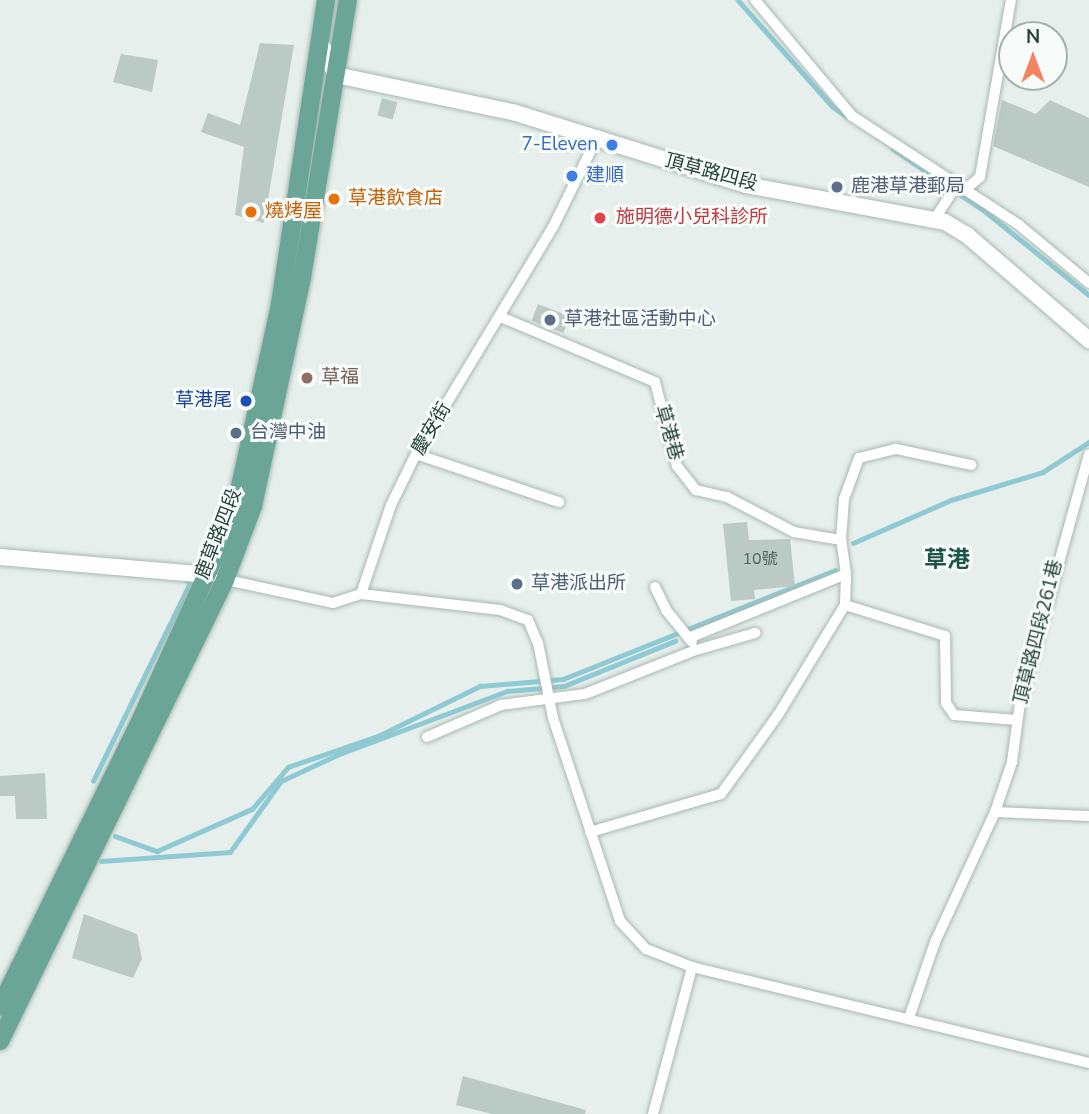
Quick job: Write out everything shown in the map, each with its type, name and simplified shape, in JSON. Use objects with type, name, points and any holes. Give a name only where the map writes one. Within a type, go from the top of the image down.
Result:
[{"type":"main road","name":"鹿草路四段","points":[[0,1007],[217,578],[248,467],[281,304],[326,0]]},
{"type":"main road","name":"鹿草路四段","points":[[0,1041],[261,480],[348,0]]},
{"type":"street","points":[[755,0],[852,116],[1019,225],[1089,283]]},
{"type":"street","points":[[934,220],[955,188],[966,188],[980,177],[1011,0]]},
{"type":"street","points":[[320,42],[336,75]]},
{"type":"street","name":"頂草路四段","points":[[336,75],[516,113],[598,136],[664,162],[746,185],[934,220],[968,236],[1089,340]]},
{"type":"street","name":"慶安街","points":[[360,594],[391,505],[416,454],[500,317],[598,136]]},
{"type":"street","name":"草港巷","points":[[500,317],[655,382],[677,466],[695,490],[727,497],[794,532],[841,540]]},
{"type":"street","points":[[590,832],[721,794],[778,715],[845,605],[846,574],[841,540],[844,499],[859,458],[895,449],[971,465]]},
{"type":"street","points":[[416,454],[558,502]]},
{"type":"street","name":"頂草路四段261巷","points":[[909,1018],[935,942],[995,812],[1012,762],[1017,720],[1075,493],[1089,454]]},
{"type":"street","points":[[0,557],[217,578],[333,603],[360,594],[514,613],[528,620],[538,643],[548,698],[620,921],[630,936],[646,949],[692,967],[1089,1063]]},
{"type":"street","points":[[691,636],[846,574]]},
{"type":"street","points":[[655,587],[666,610],[691,636],[692,651]]},
{"type":"street","points":[[845,605],[945,636],[946,703],[954,715],[1017,720]]},
{"type":"street","points":[[427,737],[501,705],[585,694],[692,651],[755,633]]},
{"type":"street","points":[[995,812],[1089,816]]},
{"type":"street","points":[[653,1114],[692,967]]},
{"type":"building","points":[[260,43],[294,45],[264,223],[235,215],[244,147],[201,132],[208,113],[240,125]]},
{"type":"building","points":[[121,54],[158,60],[152,92],[113,82]]},
{"type":"building","points":[[382,98],[397,102],[393,120],[377,115]]},
{"type":"building","points":[[1002,100],[1036,114],[1050,100],[1089,118],[1089,187],[993,146]]},
{"type":"building","name":"草港社區活動中心","points":[[538,304],[570,316],[563,333],[532,321]]},
{"type":"building","points":[[747,522],[749,540],[790,539],[795,586],[754,590],[755,599],[731,601],[723,524]]},
{"type":"building","points":[[45,773],[47,819],[16,819],[15,796],[0,796],[0,776]]},
{"type":"building","points":[[84,914],[137,934],[142,959],[133,978],[72,958]]},
{"type":"building","points":[[463,1076],[586,1110],[585,1114],[492,1114],[456,1105]]},
{"type":"waterway","points":[[738,0],[832,106],[846,116]]},
{"type":"waterway","points":[[893,149],[986,212],[1089,295]]},
{"type":"waterway","points":[[853,543],[951,500],[1043,472],[1089,442]]},
{"type":"waterway","points":[[115,836],[157,851],[252,809],[288,767],[378,736],[480,686],[563,679],[835,570]]},
{"type":"waterway","points":[[93,781],[191,581],[187,581]]},
{"type":"waterway","points":[[101,861],[230,852],[281,781],[337,755],[507,691],[564,686],[675,641]]},
{"type":"place","name":"7-Eleven","points":[[612,145]]},
{"type":"place","name":"建順","points":[[572,176]]},
{"type":"place","name":"鹿港草港郵局","points":[[837,187]]},
{"type":"place","name":"草港飲食店","points":[[334,199]]},
{"type":"place","name":"燒烤屋","points":[[251,212]]},
{"type":"place","name":"施明德小兒科診所","points":[[600,218]]},
{"type":"place","name":"草港社區活動中心","points":[[550,320]]},
{"type":"place","name":"草福","points":[[307,378]]},
{"type":"place","name":"草港尾","points":[[246,401]]},
{"type":"place","name":"台灣中油","points":[[236,433]]},
{"type":"place","name":"草港派出所","points":[[517,584]]},
{"type":"district","name":"草港","points":[[947,560]]}]
